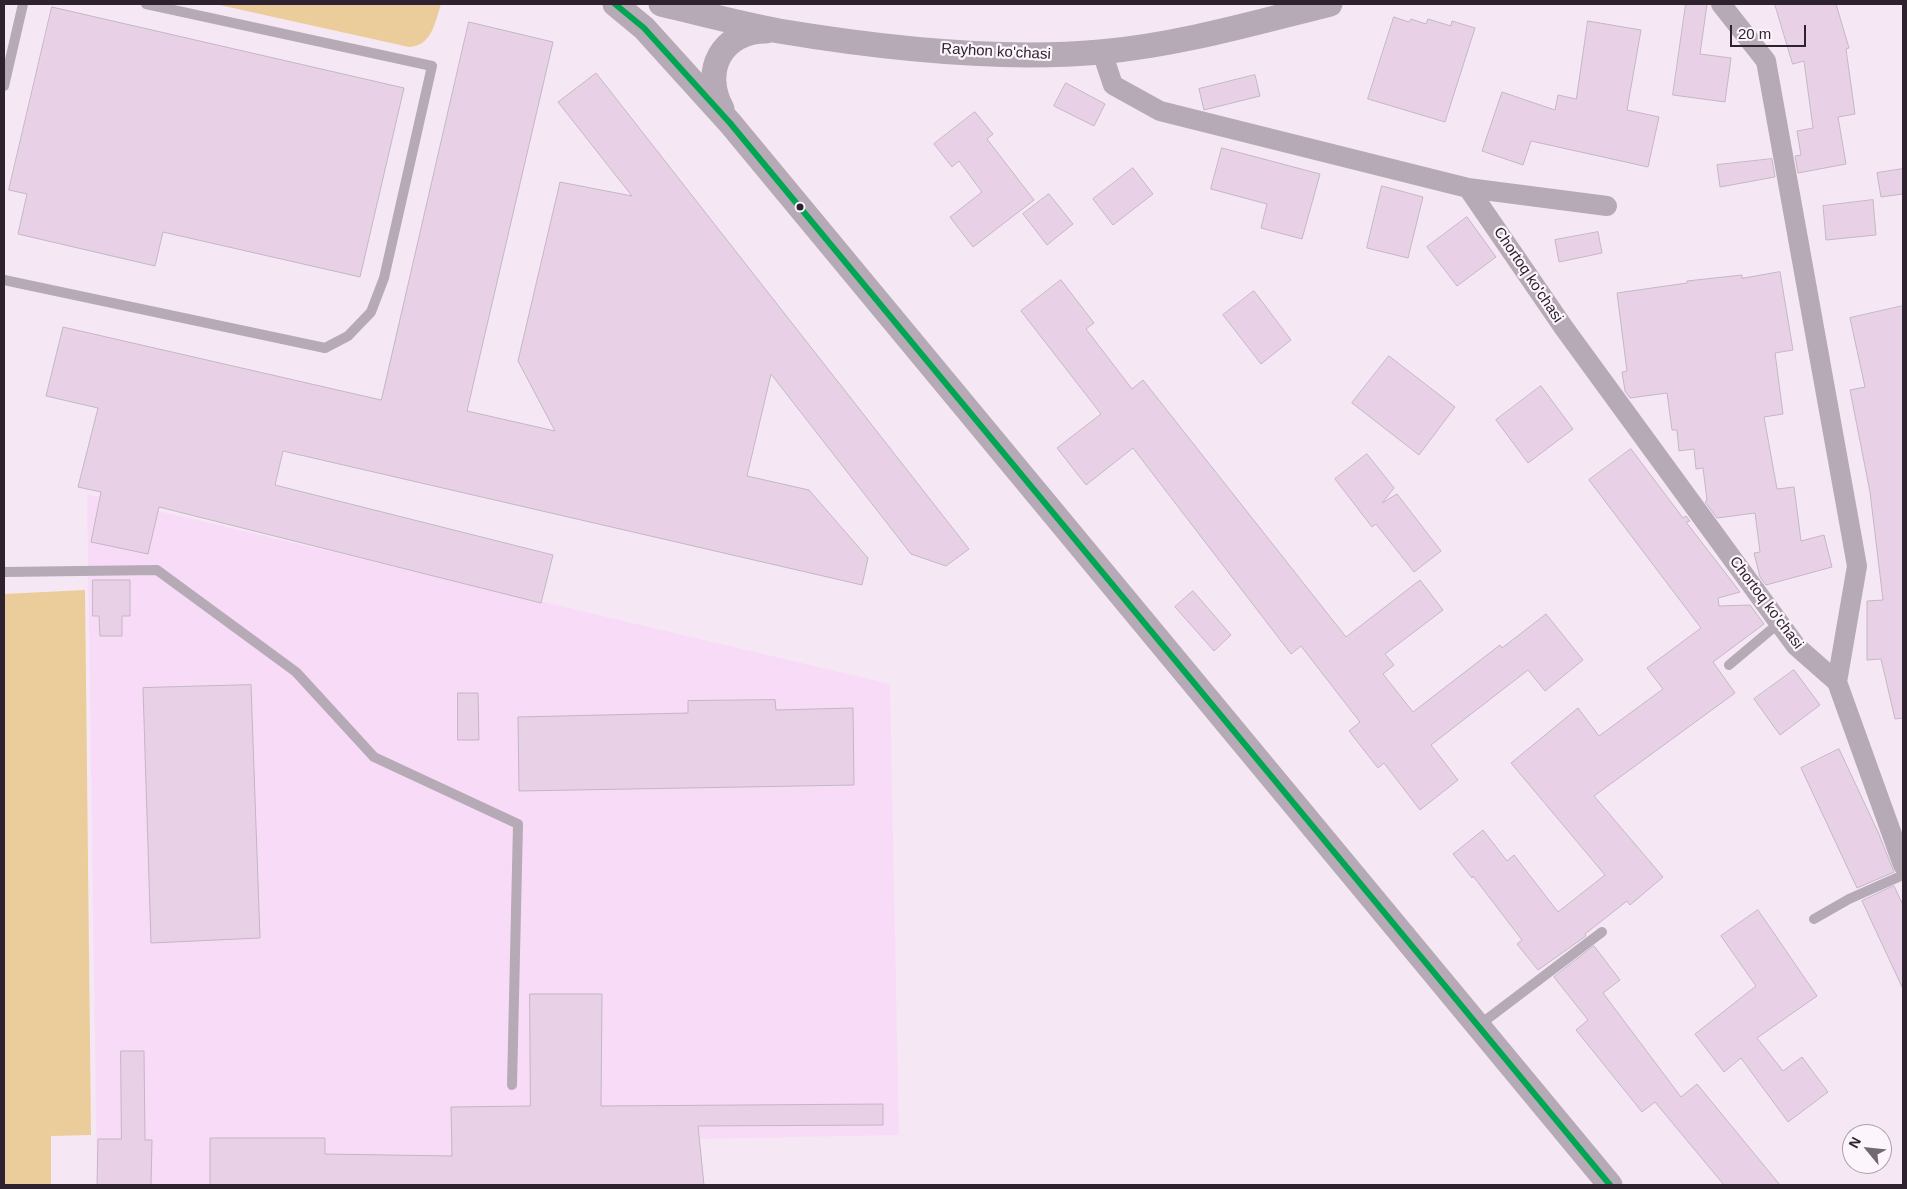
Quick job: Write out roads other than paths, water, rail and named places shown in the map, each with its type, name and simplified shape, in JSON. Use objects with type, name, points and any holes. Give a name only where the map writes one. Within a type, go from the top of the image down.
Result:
[{"type":"street","points":[[615,4],[650,34],[730,124],[1610,1185]]},
{"type":"street","name":"Rayhon ko'chasi","points":[[661,4],[779,31],[892,46],[1001,54],[1052,55],[1102,52],[1200,36],[1330,4]]},
{"type":"street","name":"Chortoq ko'chasi","points":[[1720,4],[1766,61],[1856,566],[1837,682]]},
{"type":"street","points":[[730,124],[720,105],[715,89],[714,71],[719,57],[728,44],[742,34],[758,31],[779,31]]},
{"type":"street","points":[[1102,52],[1113,86],[1160,111],[1468,188],[1607,206]]},
{"type":"street","name":"Chortoq ko'chasi","points":[[1468,188],[1564,328],[1796,646],[1837,682],[1903,866]]},
{"type":"lane","points":[[4,86],[23,4]]},
{"type":"lane","points":[[4,280],[325,348],[348,336],[371,312],[384,278],[432,66],[146,4]]},
{"type":"lane","points":[[4,572],[156,570],[296,672],[374,757],[518,824],[512,1085]]},
{"type":"lane","points":[[1729,665],[1779,623]]},
{"type":"lane","points":[[1814,919],[1849,899],[1903,875]]},
{"type":"lane","points":[[1478,1026],[1602,932]]}]
